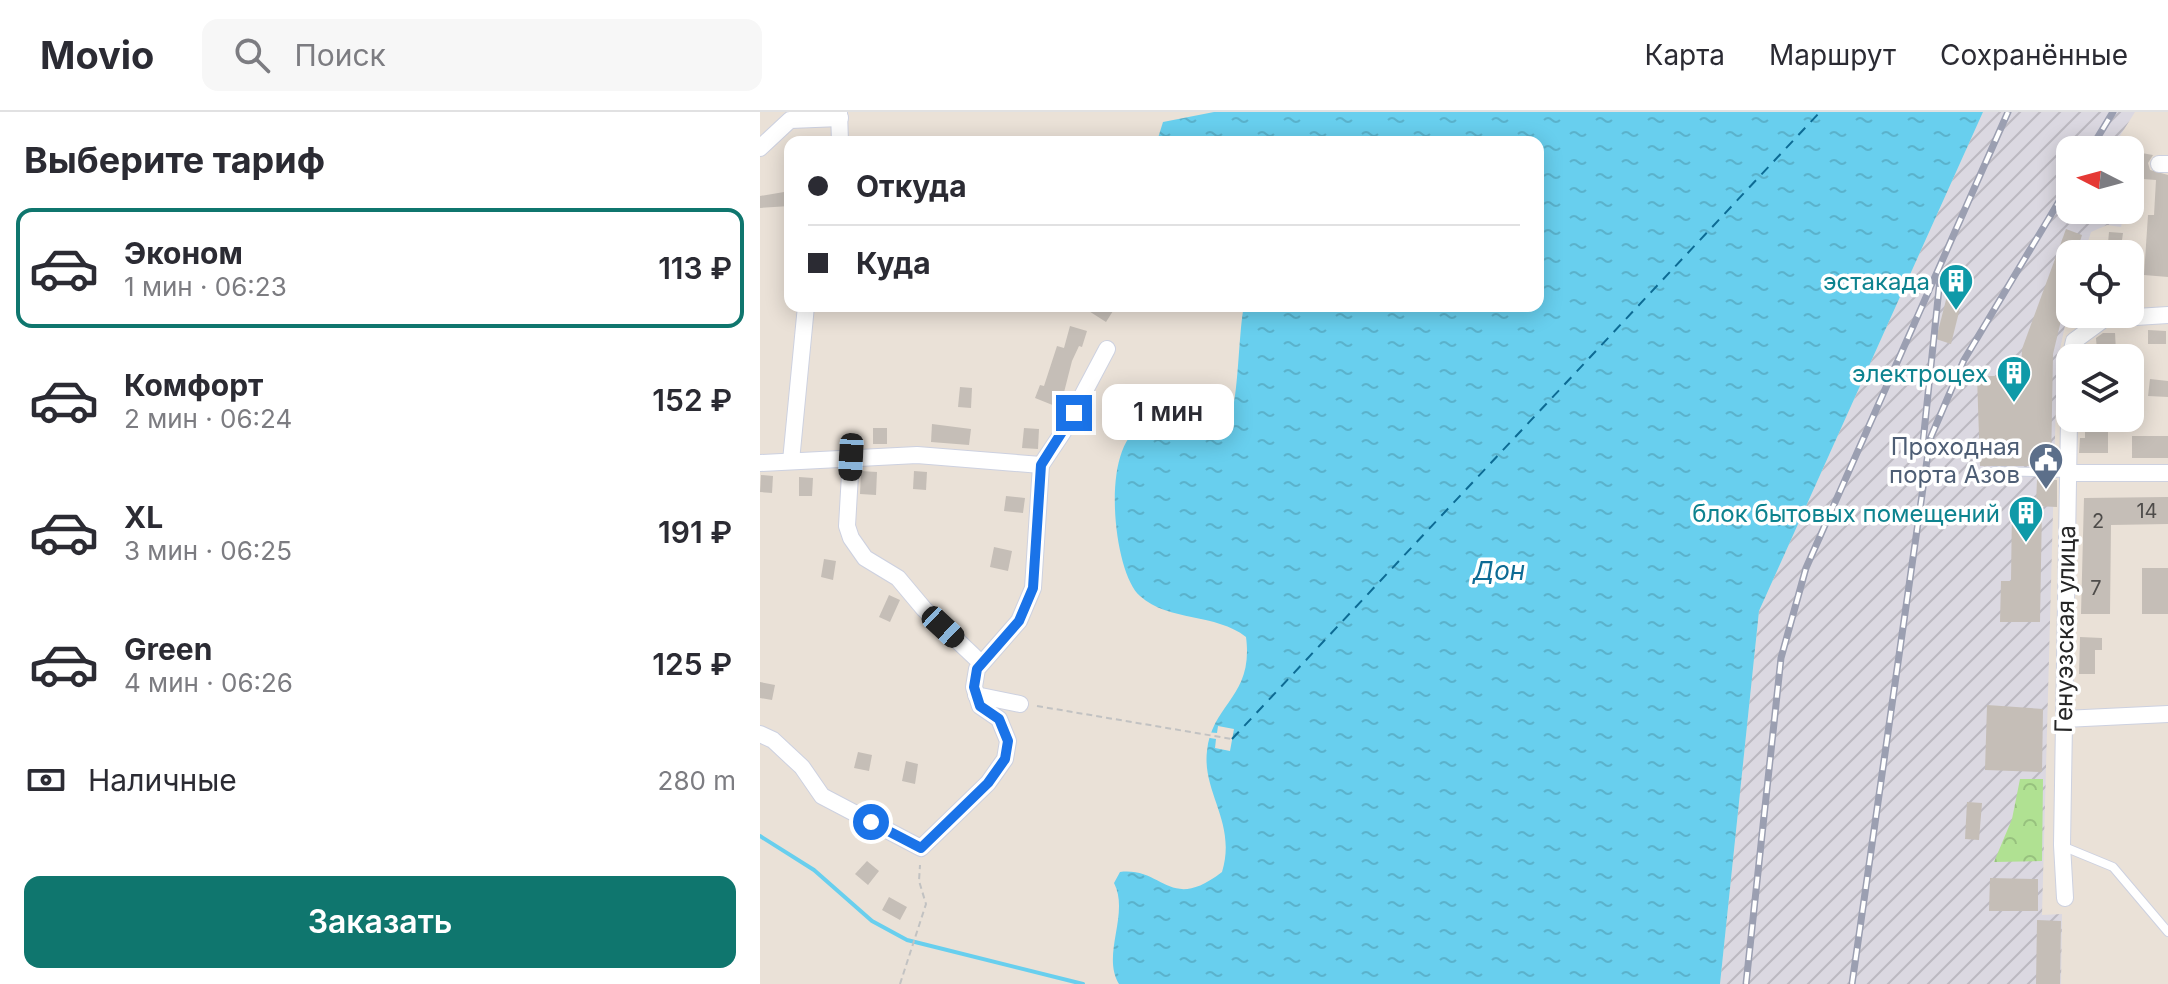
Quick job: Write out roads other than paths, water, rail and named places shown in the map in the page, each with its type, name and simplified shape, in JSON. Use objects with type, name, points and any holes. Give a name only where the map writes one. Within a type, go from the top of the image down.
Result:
[{"type":"street","points":[[760,148],[790,120],[840,115],[840,136]]},
{"type":"street","points":[[791,461],[805,312]]},
{"type":"street","name":"Генуэзская улица","points":[[2073,344],[2104,319],[2168,315]]},
{"type":"street","points":[[760,734],[773,740],[802,767],[822,796],[921,848],[988,783],[1005,759],[1008,741],[999,719],[980,706],[975,678],[981,663],[1019,621],[1033,588],[1041,465],[1107,349]]},
{"type":"street","name":"Генуэзская улица","points":[[2065,898],[2062,845],[2069,432]]},
{"type":"street","points":[[760,463],[917,455],[1041,465]]},
{"type":"street","points":[[851,457],[847,526],[851,538],[865,558],[898,578],[924,609],[981,663]]},
{"type":"street","points":[[2069,473],[2168,473]]},
{"type":"street","points":[[976,695],[1020,704]]},
{"type":"street","points":[[2064,719],[2168,714]]},
{"type":"lane","points":[[1994,471],[2069,473]]},
{"type":"lane","points":[[2062,845],[2113,867],[2168,932]]},
{"type":"water","name":"Дон","points":[[1214,112],[1983,112],[1759,611],[1720,984],[1119,984],[1113,960],[1119,908],[1114,883],[1120,872],[1135,872],[1168,886],[1190,889],[1222,872],[1225,838],[1209,781],[1207,751],[1216,721],[1244,673],[1247,657],[1246,637],[1234,629],[1165,610],[1140,596],[1130,582],[1117,534],[1115,506],[1121,453],[1131,435],[1146,426],[1155,425],[1210,434],[1227,425],[1234,404],[1243,312],[1544,312],[1544,136],[1159,136],[1163,122]]},
{"type":"waterway","points":[[760,836],[814,870],[872,921],[907,940],[1083,984]]},
{"type":"railway","points":[[1746,984],[1781,658],[1806,568],[2008,112]]},
{"type":"railway","points":[[2098,136],[2113,112]]},
{"type":"railway","points":[[1852,984],[1930,439],[1964,360],[2056,206]]},
{"type":"railway","points":[[1923,442],[1940,279]]},
{"type":"place","name":"эстакада","points":[[1956,312]]},
{"type":"place","name":"электроцех","points":[[2014,404]]},
{"type":"place","name":"Проходная порта Азов","points":[[2046,491]]},
{"type":"place","name":"блок бытовых помещений","points":[[2026,544]]}]
